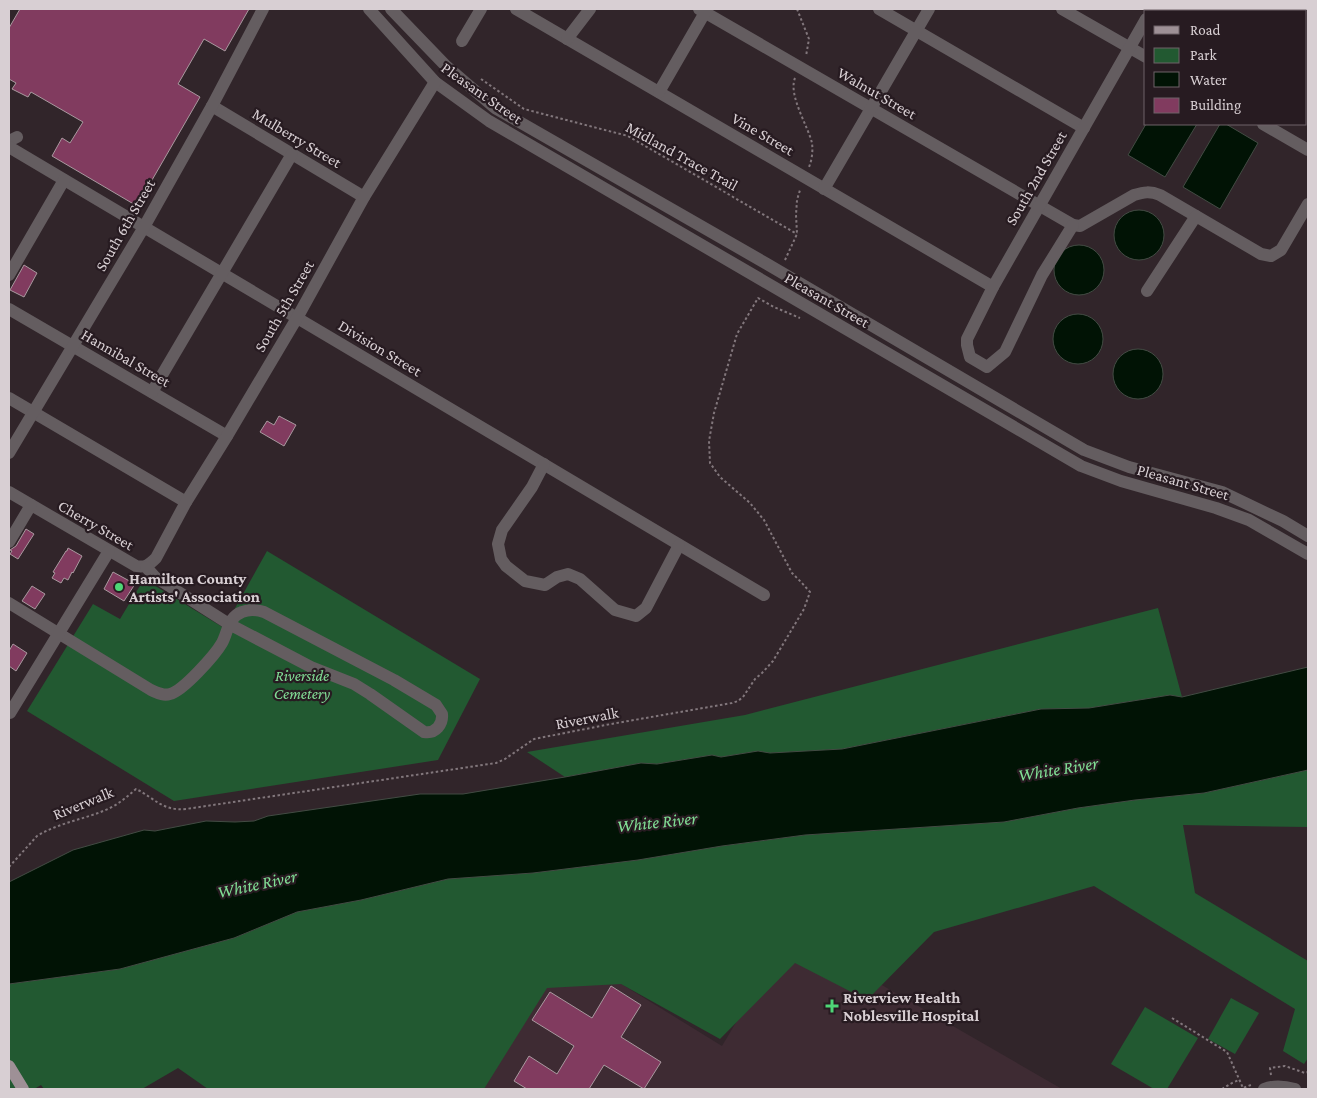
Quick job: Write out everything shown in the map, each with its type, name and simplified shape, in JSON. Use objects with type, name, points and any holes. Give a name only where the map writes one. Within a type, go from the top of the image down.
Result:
[{"type":"main road","points":[[9,1066],[23,1089]]},
{"type":"street","name":"South 6th Street","points":[[9,454],[144,227],[212,106],[263,9]]},
{"type":"street","name":"Pleasant Street","points":[[369,9],[435,82],[489,121],[1081,466],[1121,481],[1216,508],[1249,520],[1308,554]]},
{"type":"street","name":"Pleasant Street","points":[[391,9],[444,65],[495,108],[767,264],[1084,450],[1129,467],[1222,492],[1282,521],[1308,536]]},
{"type":"street","points":[[462,41],[481,9]]},
{"type":"street","name":"Vine Street","points":[[516,9],[993,288]]},
{"type":"street","points":[[567,39],[590,9]]},
{"type":"street","points":[[879,9],[1084,128]]},
{"type":"street","points":[[824,189],[929,9]]},
{"type":"street","points":[[1062,9],[1144,56]]},
{"type":"street","points":[[659,92],[704,10]]},
{"type":"street","name":"Walnut Street","points":[[704,10],[1073,225]]},
{"type":"street","name":"South 2nd Street","points":[[1073,225],[1042,275],[1005,352],[987,367],[970,357],[967,339],[993,288],[1144,22]]},
{"type":"street","name":"South 5th Street","points":[[162,546],[186,502],[297,318],[364,197],[435,82]]},
{"type":"street","name":"Mulberry Street","points":[[212,106],[364,197]]},
{"type":"street","points":[[1265,125],[1308,150]]},
{"type":"street","name":"Division Street","points":[[11,142],[64,180],[764,596]]},
{"type":"street","points":[[152,392],[292,154]]},
{"type":"street","points":[[9,275],[64,180]]},
{"type":"street","points":[[1073,225],[1080,226],[1134,195],[1142,192],[1151,192],[1261,254],[1271,256],[1281,250],[1308,204]]},
{"type":"street","points":[[1147,291],[1196,216]]},
{"type":"street","name":"Hannibal Street","points":[[9,309],[227,436]]},
{"type":"street","points":[[9,398],[186,502]]},
{"type":"street","points":[[544,464],[532,487],[502,530],[498,544],[506,566],[525,581],[545,585],[557,576],[568,574],[580,579],[615,610],[636,616],[646,608],[679,545]]},
{"type":"street","name":"Cherry Street","points":[[9,492],[136,566],[146,567],[151,564],[162,546]]},
{"type":"street","points":[[9,542],[31,505]]},
{"type":"street","points":[[9,712],[109,551]]},
{"type":"street","points":[[9,603],[151,690],[162,694],[171,694],[178,690],[195,675],[222,642],[229,624],[233,618],[242,611],[256,610],[272,615],[394,680],[436,705],[442,714],[441,724],[433,731],[424,732],[354,684],[310,667],[229,624],[155,577],[146,567]]},
{"type":"street","points":[[1264,1089],[1277,1086],[1295,1089]]},
{"type":"path","points":[[784,262],[797,234],[797,200],[812,160],[812,145],[792,89],[793,81],[806,56],[809,39],[797,9]]},
{"type":"path","name":"Midland Trace Trail","points":[[480,77],[524,109],[628,136],[797,234]]},
{"type":"path","name":"Riverwalk","points":[[9,867],[37,836],[54,827],[111,807],[136,789],[159,804],[169,809],[177,810],[488,764],[505,759],[534,739],[738,701],[743,697],[755,679],[773,661],[804,609],[810,592],[792,573],[764,520],[750,503],[720,478],[710,463],[709,441],[714,413],[737,334],[758,298]]},
{"type":"path","points":[[1172,1018],[1226,1052],[1239,1080],[1222,1089]]},
{"type":"shaded area","name":"Riverview Health Noblesville Hospital","points":[[790,932],[1062,1089],[477,1089],[563,948],[722,1046]]},
{"type":"green space","name":"Riverside Cemetery","points":[[267,551],[480,679],[438,760],[174,801],[27,711],[93,604],[120,619],[144,579],[224,628]]},
{"type":"green space","points":[[1158,608],[1182,697],[1170,695],[1089,708],[1041,709],[842,749],[770,753],[758,751],[721,757],[712,755],[657,764],[641,763],[565,777],[527,752],[745,715]]},
{"type":"green space","points":[[1308,770],[1308,827],[1183,825],[1195,893],[1308,961],[1308,1058],[1304,1064],[1283,1051],[1295,1009],[1094,886],[934,932],[867,1000],[795,963],[720,1039],[621,984],[547,988],[484,1089],[208,1089],[178,1068],[142,1089],[44,1089],[41,1085],[34,1089],[9,1089],[9,984],[120,969],[234,938],[297,912],[361,900],[448,879],[533,873],[638,860],[805,835],[1004,822],[1078,808],[1204,793]]},
{"type":"green space","points":[[1231,998],[1259,1013],[1235,1054],[1208,1039]]},
{"type":"green space","points":[[1145,1007],[1198,1038],[1167,1089],[1154,1089],[1111,1064]]},
{"type":"water","points":[[1145,125],[1196,125],[1165,177],[1128,155]]},
{"type":"water","points":[[1219,125],[1228,125],[1258,143],[1220,209],[1183,187]]},
{"type":"water","points":[[1139,210],[1149,212],[1157,217],[1162,225],[1164,235],[1162,245],[1157,253],[1149,258],[1139,260],[1129,258],[1121,253],[1116,245],[1114,235],[1116,225],[1121,217],[1129,212]]},
{"type":"water","points":[[1079,245],[1088,247],[1099,256],[1104,270],[1102,279],[1093,290],[1079,295],[1070,293],[1059,284],[1054,270],[1056,261],[1065,250]]},
{"type":"water","points":[[1078,314],[1088,316],[1096,321],[1101,329],[1103,339],[1101,349],[1096,357],[1088,362],[1078,364],[1068,362],[1060,357],[1055,349],[1053,339],[1055,329],[1060,321],[1068,316]]},
{"type":"water","points":[[1138,349],[1148,351],[1156,356],[1161,364],[1163,374],[1161,384],[1156,392],[1148,397],[1138,399],[1128,397],[1120,392],[1115,384],[1113,374],[1115,364],[1120,356],[1128,351]]},
{"type":"water","name":"White River","points":[[1308,667],[1308,770],[1204,793],[1078,808],[1004,822],[805,835],[638,860],[533,873],[448,879],[361,900],[297,912],[234,938],[120,969],[9,984],[9,882],[73,850],[144,830],[155,831],[206,821],[254,821],[268,816],[420,794],[463,794],[641,763],[657,764],[712,755],[721,757],[758,751],[770,753],[842,749],[1041,709],[1089,708],[1170,695],[1182,697]]},
{"type":"building","points":[[20,9],[249,9],[225,51],[204,39],[178,84],[200,97],[137,206],[52,156],[62,138],[70,143],[83,122],[31,92],[28,97],[12,89],[16,83],[9,79],[9,28]]},
{"type":"building","points":[[24,265],[37,273],[24,297],[10,290]]},
{"type":"building","points":[[279,416],[296,425],[284,446],[260,432],[267,421],[274,425]]},
{"type":"building","points":[[26,529],[34,534],[18,559],[10,554],[12,551],[10,550],[16,546]]},
{"type":"building","points":[[68,548],[82,556],[68,580],[64,578],[61,583],[52,578],[55,573],[53,572]]},
{"type":"building","name":"Hamilton County Artists' Association","points":[[113,572],[135,584],[124,601],[104,589]]},
{"type":"building","points":[[32,586],[45,594],[35,609],[22,601]]},
{"type":"building","points":[[13,644],[27,653],[16,671],[9,666],[9,651]]},
{"type":"building","points":[[611,986],[641,1005],[621,1037],[661,1062],[644,1089],[604,1065],[589,1089],[527,1089],[514,1081],[529,1056],[557,1074],[574,1046],[532,1020],[550,992],[592,1018]]},
{"type":"place","name":"Hamilton County Artists' Association","points":[[119,587]]},
{"type":"place","name":"Riverview Health Noblesville Hospital","points":[[832,1006]]}]
